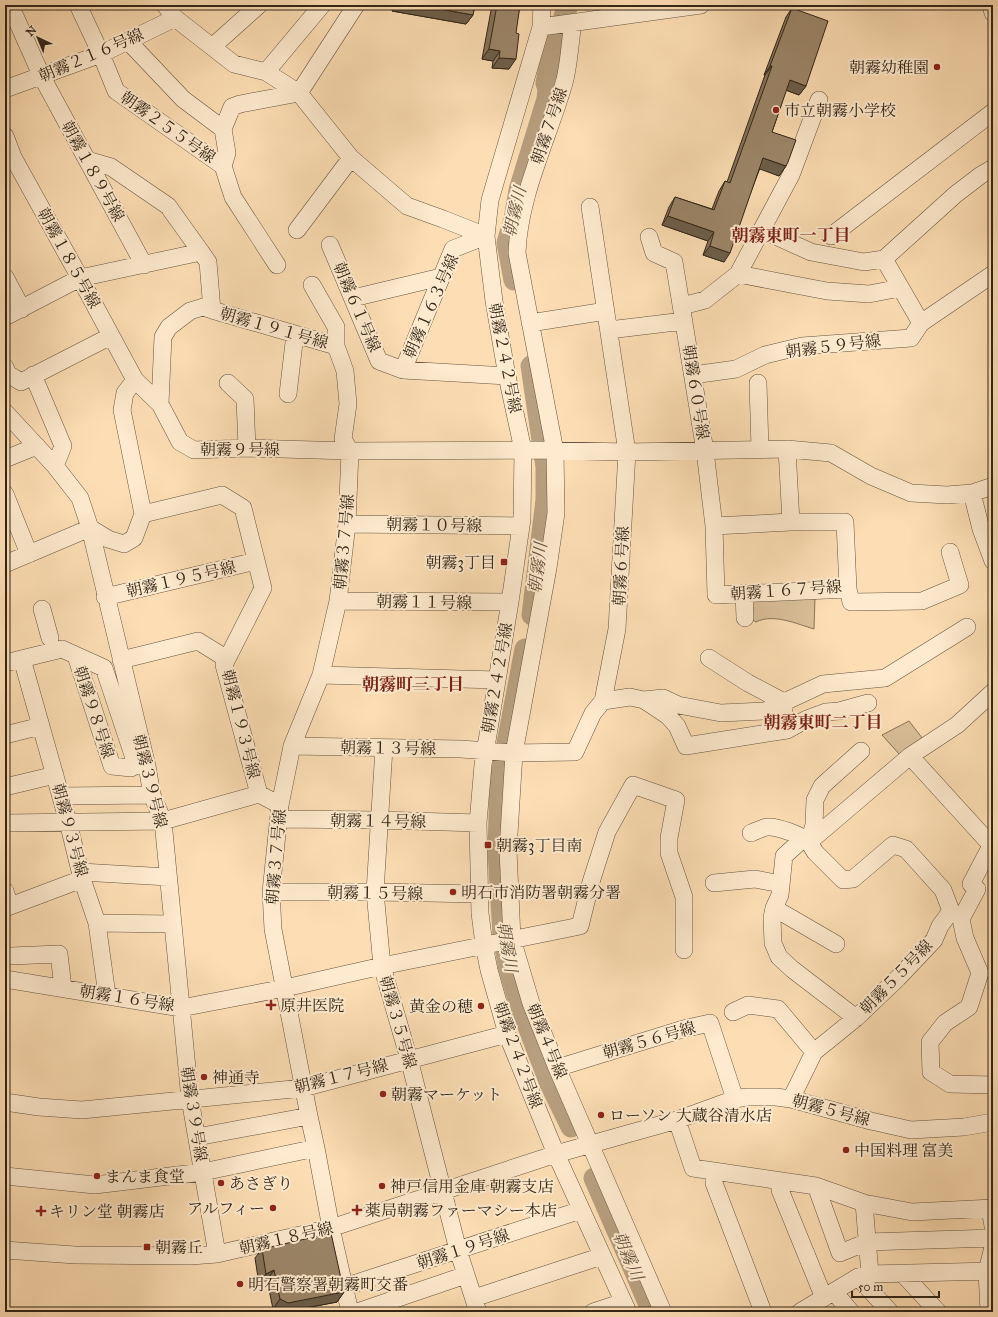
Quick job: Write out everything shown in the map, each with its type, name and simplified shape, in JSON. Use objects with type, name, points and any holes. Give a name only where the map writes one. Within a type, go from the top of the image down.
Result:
[{"type":"street","name":"朝霧１８９号線","points":[[10,5],[42,76],[144,265]]},
{"type":"street","name":"朝霧２５５号線","points":[[78,5],[101,54],[116,91],[223,166],[227,153],[223,130],[232,107],[240,104],[299,93]]},
{"type":"street","points":[[212,47],[259,5]]},
{"type":"street","points":[[266,72],[322,5]]},
{"type":"street","points":[[299,93],[356,5]]},
{"type":"street","name":"朝霧２４２号線","points":[[542,5],[541,27],[490,200],[486,236],[494,301],[507,376],[541,450],[521,526],[497,680],[501,752],[478,824],[480,913],[500,942],[489,970],[507,1034],[556,1154],[626,1307]]},
{"type":"street","points":[[541,27],[570,23],[635,9],[701,5]]},
{"type":"street","points":[[992,5],[993,12]]},
{"type":"street","name":"朝霧２１６号線","points":[[5,89],[101,54],[128,41],[170,12]]},
{"type":"street","points":[[170,12],[234,64],[266,72],[299,93],[352,158],[407,206],[486,236]]},
{"type":"street","name":"朝霧７号線","points":[[541,450],[530,323],[517,253],[517,236],[531,178],[564,82],[570,23]]},
{"type":"street","points":[[128,41],[183,99],[223,130]]},
{"type":"street","points":[[609,330],[683,314],[705,300],[738,274],[791,175],[819,100]]},
{"type":"street","points":[[831,236],[993,112]]},
{"type":"street","name":"朝霧１８５号線","points":[[5,136],[13,157],[135,380]]},
{"type":"street","points":[[297,230],[352,158]]},
{"type":"street","name":"朝霧１９１号線","points":[[87,160],[111,167],[168,206],[208,262],[212,310],[336,346],[345,371],[348,404],[343,439],[350,451]]},
{"type":"street","points":[[223,166],[233,197],[277,265]]},
{"type":"street","points":[[762,230],[811,252],[864,262],[884,259],[956,194],[993,168]]},
{"type":"street","name":"朝霧６号線","points":[[501,752],[575,752],[593,713],[603,701],[618,630],[627,452],[590,207]]},
{"type":"street","name":"朝霧１６３号線","points":[[403,370],[453,249],[486,236]]},
{"type":"street","name":"朝霧６０号線","points":[[541,450],[627,452],[705,451],[674,262],[654,253],[649,237]]},
{"type":"street","name":"朝霧６１号線","points":[[330,245],[379,361],[403,370],[507,376]]},
{"type":"street","points":[[5,317],[80,278],[202,252]]},
{"type":"street","points":[[884,259],[921,323],[993,274]]},
{"type":"street","points":[[738,274],[827,292],[869,294],[900,288]]},
{"type":"street","points":[[5,277],[22,308]]},
{"type":"street","points":[[353,298],[442,277]]},
{"type":"street","points":[[312,285],[336,327],[336,346]]},
{"type":"street","points":[[160,404],[163,337],[170,328],[190,311],[203,307],[212,310]]},
{"type":"street","points":[[530,323],[606,311]]},
{"type":"street","name":"朝霧５９号線","points":[[693,375],[736,369],[765,355],[802,346],[911,338],[921,323]]},
{"type":"street","points":[[288,394],[295,334]]},
{"type":"street","points":[[5,367],[8,374],[21,382],[111,336]]},
{"type":"street","points":[[33,376],[63,446],[55,466]]},
{"type":"street","points":[[5,564],[90,528],[108,539],[124,544],[134,538],[143,514],[122,410],[125,393],[135,380]]},
{"type":"street","name":"朝霧９号線","points":[[135,380],[160,404],[180,442],[194,450],[247,448],[350,451],[541,450]]},
{"type":"street","points":[[758,383],[760,449]]},
{"type":"street","points":[[228,384],[245,399],[247,448]]},
{"type":"street","name":"朝霧３９号線","points":[[5,412],[55,466],[80,498],[90,528],[121,660],[142,766],[162,821],[190,1099],[217,1254]]},
{"type":"street","points":[[5,459],[37,446]]},
{"type":"street","points":[[705,451],[787,449],[831,453],[871,476],[911,492],[947,495],[972,493],[993,486]]},
{"type":"street","points":[[787,449],[791,522]]},
{"type":"street","points":[[501,752],[548,568],[556,513],[541,450]]},
{"type":"street","name":"朝霧３７号線","points":[[350,451],[347,524],[338,601],[320,675],[292,746],[279,812],[271,892],[273,929],[331,1228],[350,1312]]},
{"type":"street","name":"朝霧１６７号線","points":[[705,451],[714,526],[716,594],[848,590],[845,522],[791,522],[714,526]]},
{"type":"street","points":[[972,493],[981,529],[993,561]]},
{"type":"street","points":[[5,494],[29,554]]},
{"type":"street","name":"朝霧１９３号線","points":[[143,514],[222,495],[243,508],[263,588],[224,665],[258,794],[279,812]]},
{"type":"street","name":"朝霧１０号線","points":[[347,524],[521,526]]},
{"type":"street","points":[[848,590],[851,602],[922,601],[960,584],[950,552]]},
{"type":"street","name":"朝霧１９５号線","points":[[105,597],[256,561]]},
{"type":"street","points":[[744,593],[745,618]]},
{"type":"street","name":"朝霧１１号線","points":[[338,601],[510,602]]},
{"type":"street","points":[[42,609],[50,638]]},
{"type":"street","points":[[603,701],[630,697],[644,700],[663,698],[678,705],[721,713],[765,711],[823,684],[885,678],[966,627]]},
{"type":"street","points":[[121,660],[198,641],[227,659]]},
{"type":"street","points":[[5,675],[23,663],[62,649],[104,668],[142,766]]},
{"type":"street","name":"朝霧９８号線","points":[[76,656],[112,766],[131,768],[142,766]]},
{"type":"street","points":[[708,658],[748,684],[784,702]]},
{"type":"street","points":[[5,663],[23,663]]},
{"type":"street","name":"朝霧９３号線","points":[[23,663],[61,796],[81,876],[97,923],[107,995]]},
{"type":"street","points":[[320,675],[497,680]]},
{"type":"street","points":[[856,1018],[792,969],[779,957],[773,943],[772,918],[774,908],[780,895],[784,856],[910,756],[957,725],[993,692]]},
{"type":"street","points":[[644,700],[668,716],[677,726],[686,746],[787,730],[806,719],[826,712],[839,711],[868,703]]},
{"type":"street","points":[[784,702],[783,719],[787,730]]},
{"type":"street","points":[[5,735],[41,726]]},
{"type":"street","name":"朝霧１３号線","points":[[292,746],[501,752]]},
{"type":"street","name":"朝霧３５号線","points":[[384,748],[375,892],[382,966],[409,1059],[458,1250],[476,1305]]},
{"type":"street","points":[[806,840],[814,825],[815,800],[822,786],[861,751]]},
{"type":"street","name":"朝霧４号線","points":[[501,752],[508,850],[500,942],[531,1003],[557,1068],[663,1312]]},
{"type":"street","points":[[910,756],[992,844],[971,884],[977,889],[961,919],[965,938],[980,973],[969,1007],[945,1023],[930,1042],[931,1072],[950,1084],[993,1085]]},
{"type":"street","points":[[5,787],[55,775]]},
{"type":"street","name":"朝霧１６号線","points":[[5,978],[181,1008],[285,988],[382,966],[580,926],[591,882],[607,832],[633,785],[676,800],[669,838],[669,853],[684,896],[684,950]]},
{"type":"street","points":[[61,796],[152,794]]},
{"type":"street","points":[[6,819],[68,822],[162,821],[258,794]]},
{"type":"street","name":"朝霧１４号線","points":[[279,812],[380,820],[478,824]]},
{"type":"street","points":[[751,833],[768,827],[791,832],[806,840]]},
{"type":"street","name":"朝霧５５号線","points":[[791,1099],[814,1052],[856,1018],[898,978],[934,940],[940,926],[951,911],[943,890],[906,849],[893,845],[853,880],[843,880],[815,852],[806,840]]},
{"type":"street","points":[[7,902],[81,876],[168,877]]},
{"type":"street","points":[[714,883],[755,878],[781,884]]},
{"type":"street","name":"朝霧１５号線","points":[[271,892],[479,894]]},
{"type":"street","points":[[774,908],[836,944]]},
{"type":"street","points":[[97,923],[172,924]]},
{"type":"street","points":[[8,950],[25,982]]},
{"type":"street","points":[[8,950],[59,954],[63,988]]},
{"type":"street","points":[[733,1012],[748,1005],[778,1009],[814,1052]]},
{"type":"street","name":"朝霧５６号線","points":[[557,1068],[683,1029],[710,1023],[735,1099]]},
{"type":"street","name":"朝霧１７号線","points":[[5,1102],[39,1107],[82,1110],[303,1088],[507,1034]]},
{"type":"street","name":"朝霧５号線","points":[[556,1154],[677,1120],[735,1099],[747,1097],[776,1097],[791,1099],[871,1121],[911,1130],[964,1127],[993,1122]]},
{"type":"street","points":[[197,1137],[309,1116]]},
{"type":"street","points":[[677,1120],[693,1168],[816,1186],[864,1203],[912,1212],[992,1209],[993,1226]]},
{"type":"street","points":[[5,1176],[95,1185],[203,1172],[316,1148]]},
{"type":"street","name":"朝霧１８号線","points":[[5,1250],[75,1255],[191,1256],[217,1254],[331,1228],[556,1154]]},
{"type":"street","points":[[714,1171],[714,1183],[763,1312]]},
{"type":"street","points":[[781,1181],[780,1190],[829,1295],[851,1312]]},
{"type":"street","points":[[816,1186],[840,1253],[867,1242],[993,1238]]},
{"type":"street","points":[[864,1203],[867,1242],[864,1276],[890,1312]]},
{"type":"street","name":"朝霧１９号線","points":[[344,1287],[581,1210]]},
{"type":"street","points":[[989,1312],[990,1271],[993,1247]]},
{"type":"street","points":[[476,1305],[602,1256]]},
{"type":"street","points":[[800,1312],[864,1276],[902,1273],[990,1271]]},
{"type":"street","points":[[902,1273],[938,1312]]},
{"type":"street","points":[[357,1312],[466,1275]]},
{"type":"street","points":[[593,1312],[626,1307]]},
{"type":"shaded area","points":[[815,597],[814,629],[785,620],[770,619],[756,622],[751,619],[750,599]]},
{"type":"shaded area","points":[[909,721],[923,739],[900,755],[882,735]]},
{"type":"building","points":[[418,5],[475,5],[473,15]]},
{"type":"building","points":[[497,5],[520,5],[516,33],[519,34],[516,59],[499,58],[500,51],[489,49]]},
{"type":"building","points":[[792,8],[828,21],[806,86],[790,80],[772,132],[796,140],[788,162],[786,166],[763,158],[730,253],[710,246],[714,232],[668,216],[675,197],[714,210],[725,181],[730,183],[772,66],[770,66]]},
{"type":"building","points":[[331,1233],[344,1292],[288,1303],[280,1299],[274,1270],[266,1274],[262,1249]]},
{"type":"waterway","name":"朝霧川","points":[[514,280],[507,243],[514,219],[519,190],[547,99],[548,89],[546,83],[552,52],[568,5]]},
{"type":"waterway","name":"朝霧川","points":[[531,366],[546,467],[546,500],[532,615]]},
{"type":"waterway","name":"朝霧川","points":[[525,649],[500,780],[498,851],[503,935],[508,965],[519,1003],[550,1084],[571,1127]]},
{"type":"waterway","name":"朝霧川","points":[[594,1178],[652,1312]]},
{"type":"place","name":"朝霧幼稚園","points":[[937,67]]},
{"type":"place","name":"市立朝霧小学校","points":[[776,110]]},
{"type":"place","name":"朝霧3丁目","points":[[504,562]]},
{"type":"place","name":"朝霧3丁目南","points":[[488,845]]},
{"type":"place","name":"明石市消防署朝霧分署","points":[[453,892]]},
{"type":"place","name":"原井医院","points":[[271,1005]]},
{"type":"place","name":"黄金の穂","points":[[481,1006]]},
{"type":"place","name":"神通寺","points":[[204,1077]]},
{"type":"place","name":"朝霧マーケット","points":[[383,1094]]},
{"type":"place","name":"ローソン 大蔵谷清水店","points":[[601,1115]]},
{"type":"place","name":"中国料理 富美","points":[[846,1150]]},
{"type":"place","name":"まんま食堂","points":[[97,1176]]},
{"type":"place","name":"あさぎり","points":[[221,1183]]},
{"type":"place","name":"神戸信用金庫 朝霧支店","points":[[382,1186]]},
{"type":"place","name":"アルフィー","points":[[273,1208]]},
{"type":"place","name":"薬局朝霧ファーマシー本店","points":[[357,1210]]},
{"type":"place","name":"キリン堂 朝霧店","points":[[41,1211]]},
{"type":"place","name":"朝霧丘","points":[[147,1247]]},
{"type":"place","name":"明石警察署朝霧町交番","points":[[240,1284]]},
{"type":"district","name":"朝霧東町一丁目","points":[[791,235]]},
{"type":"district","name":"朝霧町三丁目","points":[[413,684]]},
{"type":"district","name":"朝霧東町二丁目","points":[[823,722]]}]
